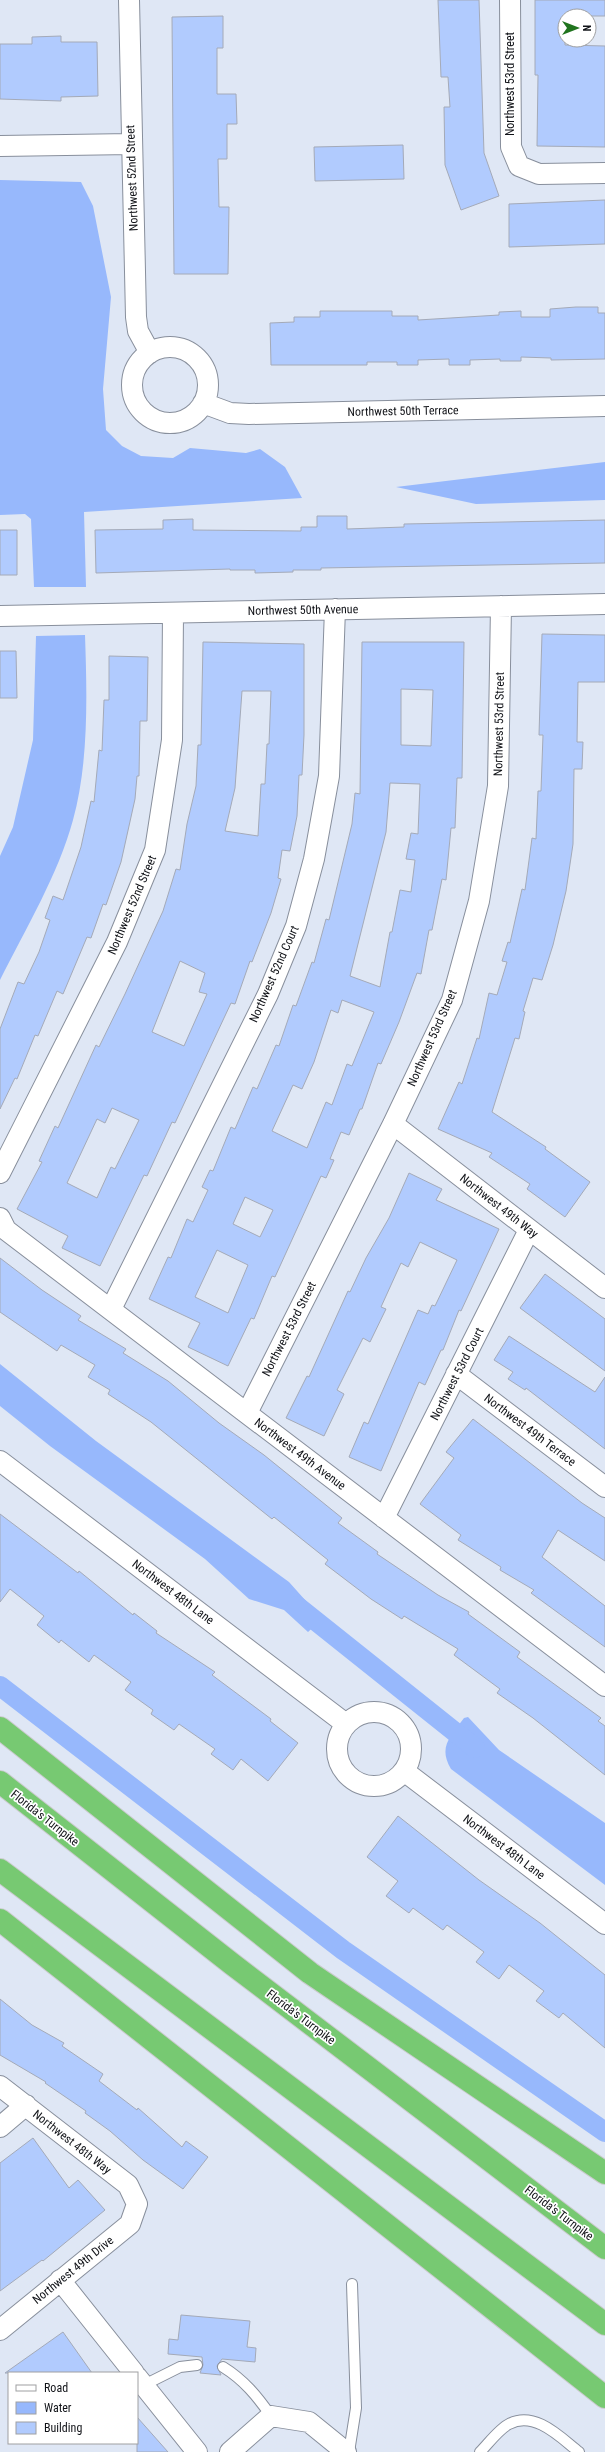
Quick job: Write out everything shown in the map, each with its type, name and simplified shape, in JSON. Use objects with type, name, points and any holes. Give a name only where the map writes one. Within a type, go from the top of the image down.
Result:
[{"type":"highway","points":[[0,1728],[310,1973],[605,2173]]},
{"type":"highway","name":"Florida's Turnpike","points":[[0,1782],[232,1964],[605,2248]]},
{"type":"highway","points":[[0,1870],[605,2324]]},
{"type":"highway","points":[[0,1920],[605,2397]]},
{"type":"street","name":"Northwest 52nd Street","points":[[128,0],[136,317],[138,331],[150,353]]},
{"type":"street","name":"Northwest 53rd Street","points":[[510,0],[511,147],[519,166],[539,174],[605,173]]},
{"type":"street","points":[[0,146],[131,144]]},
{"type":"street","points":[[171,347],[182,349],[195,358],[205,371],[207,382],[203,403],[195,413],[185,420],[172,423],[160,422],[149,417],[140,408],[133,391],[134,372],[140,361],[150,353],[171,347]]},
{"type":"street","name":"Northwest 50th Terrace","points":[[203,403],[230,413],[249,414],[605,406]]},
{"type":"street","name":"Northwest 50th Avenue","points":[[0,616],[605,604]]},
{"type":"street","name":"Northwest 53rd Street","points":[[247,1413],[393,1124],[452,1000],[479,901],[498,786],[501,606]]},
{"type":"street","name":"Northwest 52nd Court","points":[[111,1309],[268,994],[296,926],[314,859],[330,776],[335,609]]},
{"type":"street","name":"Northwest 52nd Street","points":[[0,1173],[117,942],[155,850],[172,740],[172,613]]},
{"type":"street","name":"Northwest 49th Way","points":[[393,1124],[605,1288]]},
{"type":"street","name":"Northwest 49th Avenue","points":[[0,1218],[6,1230],[605,1686]]},
{"type":"street","name":"Northwest 53rd Court","points":[[384,1518],[530,1230]]},
{"type":"street","name":"Northwest 49th Terrace","points":[[456,1374],[605,1487]]},
{"type":"street","name":"Northwest 48th Lane","points":[[0,1461],[346,1724]]},
{"type":"street","points":[[371,1712],[387,1714],[397,1720],[405,1728],[409,1738],[409,1760],[404,1771],[396,1779],[385,1784],[373,1786],[361,1784],[351,1778],[343,1769],[338,1758],[337,1746],[340,1734],[346,1724],[355,1717],[371,1712]]},
{"type":"street","name":"Northwest 48th Lane","points":[[404,1771],[605,1924]]},
{"type":"street","name":"Northwest 48th Way","points":[[0,2086],[128,2185],[137,2204]]},
{"type":"street","points":[[0,2127],[26,2105]]},
{"type":"street","name":"Northwest 49th Drive","points":[[0,2330],[130,2224],[137,2204]]},
{"type":"street","points":[[60,2280],[133,2372]]},
{"type":"street","points":[[138,2378],[196,2452]]},
{"type":"street","points":[[230,2452],[271,2416],[309,2422],[346,2452]]},
{"type":"lane","points":[[350,2452],[356,2408],[352,2284]]},
{"type":"lane","points":[[138,2378],[180,2367],[197,2366]]},
{"type":"lane","points":[[223,2367],[241,2378],[256,2394],[271,2416]]},
{"type":"lane","points":[[480,2452],[509,2424],[525,2420],[543,2424],[580,2452]]},
{"type":"water","points":[[0,180],[81,182],[93,206],[111,297],[103,389],[106,430],[122,446],[141,456],[173,458],[190,448],[246,453],[260,449],[285,467],[302,498],[84,512],[86,587],[34,587],[31,519],[25,514],[0,515]]},
{"type":"water","points":[[605,462],[605,500],[476,504],[396,487]]},
{"type":"water","points":[[85,635],[86,728],[82,775],[73,820],[67,841],[50,881],[0,980],[0,856],[13,827],[33,740],[36,636]]},
{"type":"water","points":[[0,1364],[96,1441],[289,1582],[322,1619],[308,1632],[284,1610],[249,1599],[205,1559],[50,1446],[0,1406]]},
{"type":"water","points":[[468,1717],[499,1750],[605,1823],[605,1885],[451,1769],[447,1761],[447,1742],[464,1718]]},
{"type":"building","points":[[438,0],[479,0],[484,153],[499,196],[461,210],[445,165],[444,107],[450,107],[448,77],[441,77]]},
{"type":"building","points":[[535,0],[605,0],[605,16],[597,16],[597,8],[557,8],[557,48],[597,48],[597,46],[605,46],[605,147],[537,146],[538,75],[535,75]]},
{"type":"building","points":[[223,16],[223,48],[217,48],[217,94],[236,94],[237,124],[227,124],[227,159],[218,159],[219,207],[229,207],[228,274],[174,274],[172,17]]},
{"type":"building","points":[[61,36],[61,42],[97,42],[98,96],[61,97],[61,101],[0,99],[0,44],[32,44],[32,37]]},
{"type":"building","points":[[403,145],[404,179],[315,181],[314,147]]},
{"type":"building","points":[[605,200],[605,244],[509,247],[509,204]]},
{"type":"building","points":[[598,307],[598,313],[605,313],[605,359],[551,360],[551,358],[521,357],[521,361],[500,361],[500,359],[470,360],[470,365],[449,365],[449,359],[418,360],[418,365],[397,365],[397,362],[367,362],[367,365],[271,365],[270,323],[294,322],[294,317],[320,317],[320,311],[392,311],[392,316],[418,316],[418,320],[499,315],[499,312],[521,311],[521,317],[550,317],[550,309]]},
{"type":"building","points":[[317,516],[347,516],[347,529],[404,527],[404,524],[605,520],[605,563],[321,568],[321,570],[293,570],[293,572],[255,573],[255,570],[230,569],[96,573],[95,530],[163,529],[163,520],[193,519],[193,530],[301,531],[301,527],[317,527]]},
{"type":"building","points":[[0,530],[17,530],[17,575],[0,575]]},
{"type":"building","points":[[542,634],[605,635],[605,682],[578,682],[577,742],[583,742],[582,769],[574,769],[573,844],[566,891],[553,945],[542,980],[533,978],[523,1011],[525,1012],[519,1039],[515,1038],[492,1112],[546,1147],[545,1149],[590,1182],[565,1217],[527,1189],[530,1184],[489,1157],[492,1153],[438,1129],[459,1082],[462,1084],[477,1038],[479,1039],[489,993],[497,995],[507,962],[502,961],[508,942],[510,943],[522,889],[525,890],[532,838],[536,839],[538,791],[541,791],[543,735],[539,735]]},
{"type":"building","points":[[203,642],[304,644],[304,735],[302,775],[299,775],[297,816],[290,851],[282,850],[278,878],[281,879],[271,913],[252,962],[250,961],[235,1004],[231,1003],[175,1123],[172,1122],[147,1176],[144,1175],[100,1266],[62,1248],[68,1236],[17,1209],[42,1162],[39,1161],[55,1126],[58,1128],[96,1045],[99,1047],[125,994],[163,911],[176,869],[180,870],[187,824],[196,786],[198,745],[201,745]],"holes":[[[242,691],[271,691],[269,744],[267,744],[265,784],[261,784],[258,836],[225,831],[235,788]],[[180,961],[205,973],[199,992],[207,994],[184,1046],[152,1032]],[[112,1108],[139,1120],[115,1169],[111,1167],[97,1198],[67,1183],[97,1119],[105,1123]]]},
{"type":"building","points":[[362,642],[464,642],[462,778],[457,778],[455,828],[451,828],[446,880],[442,879],[432,930],[429,930],[421,974],[417,973],[399,1022],[381,1064],[378,1063],[362,1109],[360,1109],[349,1135],[341,1132],[330,1159],[334,1160],[326,1178],[321,1176],[275,1277],[272,1276],[254,1319],[251,1318],[228,1366],[188,1347],[200,1323],[149,1299],[168,1257],[171,1258],[187,1219],[193,1222],[208,1190],[202,1187],[210,1170],[213,1171],[231,1127],[235,1129],[253,1087],[257,1089],[276,1045],[279,1046],[293,1005],[296,1006],[312,962],[314,963],[326,919],[329,920],[352,824],[355,793],[360,794]],"holes":[[[401,689],[433,690],[431,746],[401,745]],[[390,783],[420,784],[418,834],[411,833],[406,859],[415,860],[411,892],[400,890],[392,932],[390,932],[380,987],[350,976],[386,832]],[[342,1000],[374,1012],[352,1066],[347,1064],[332,1105],[326,1102],[307,1148],[272,1131],[293,1085],[302,1089],[314,1062],[331,1010],[338,1013]],[[245,1197],[273,1210],[260,1237],[233,1224]],[[217,1250],[248,1265],[228,1313],[195,1297]]]},
{"type":"building","points":[[0,651],[16,651],[17,698],[0,698]]},
{"type":"building","points":[[109,656],[148,657],[147,721],[140,721],[139,776],[137,776],[135,799],[121,862],[106,905],[103,904],[91,938],[87,937],[63,994],[57,991],[38,1036],[35,1035],[17,1079],[15,1078],[0,1109],[0,1029],[18,982],[24,984],[39,952],[50,920],[45,918],[53,896],[63,900],[81,847],[91,801],[94,802],[99,750],[102,751],[104,700],[109,700]]},
{"type":"building","points":[[409,1173],[442,1189],[436,1200],[499,1229],[461,1311],[459,1310],[443,1350],[441,1350],[425,1385],[419,1382],[381,1471],[349,1457],[364,1422],[368,1424],[418,1310],[428,1314],[432,1305],[435,1306],[457,1260],[420,1242],[408,1267],[401,1263],[381,1307],[386,1309],[370,1342],[363,1338],[337,1390],[344,1394],[324,1436],[286,1418],[307,1376],[309,1377],[348,1291],[350,1292],[366,1258],[389,1218]]},
{"type":"building","points":[[0,1258],[42,1290],[81,1316],[78,1320],[126,1349],[123,1353],[168,1381],[219,1423],[264,1455],[342,1518],[338,1523],[378,1552],[377,1554],[438,1595],[469,1612],[468,1614],[520,1652],[517,1657],[601,1718],[598,1721],[605,1726],[605,1775],[533,1718],[497,1693],[500,1689],[454,1655],[458,1649],[404,1616],[402,1619],[371,1599],[325,1564],[328,1560],[274,1517],[272,1519],[151,1422],[108,1394],[110,1390],[88,1377],[95,1365],[61,1345],[57,1351],[0,1312]]},
{"type":"building","points":[[545,1274],[605,1319],[605,1371],[520,1308]]},
{"type":"building","points":[[509,1336],[595,1392],[605,1377],[605,1449],[526,1388],[525,1390],[508,1379],[513,1372],[494,1360]]},
{"type":"building","points":[[473,1419],[582,1503],[605,1518],[605,1561],[558,1530],[542,1557],[605,1606],[605,1647],[531,1593],[534,1590],[500,1570],[501,1567],[458,1540],[461,1535],[420,1504],[454,1458],[446,1452]]},
{"type":"building","points":[[0,1514],[78,1573],[79,1571],[133,1615],[134,1613],[157,1631],[156,1633],[215,1672],[212,1675],[271,1719],[270,1721],[298,1743],[268,1781],[241,1759],[233,1770],[211,1754],[215,1749],[179,1724],[174,1730],[151,1714],[153,1710],[125,1690],[131,1682],[94,1655],[89,1662],[61,1640],[59,1643],[37,1625],[44,1616],[10,1589],[0,1602]]},
{"type":"building","points":[[398,1816],[479,1880],[540,1923],[605,1975],[605,2048],[563,2013],[559,2018],[536,2001],[544,1991],[509,1965],[499,1979],[476,1962],[484,1952],[447,1925],[443,1930],[413,1908],[409,1913],[386,1896],[398,1881],[367,1857]]},
{"type":"building","points":[[0,1999],[32,2025],[64,2043],[62,2046],[103,2074],[99,2081],[137,2110],[138,2108],[182,2147],[186,2141],[208,2157],[183,2189],[143,2160],[110,2131],[85,2113],[86,2111],[45,2083],[46,2082],[0,2055]]},
{"type":"building","points":[[33,2138],[69,2188],[78,2180],[105,2210],[43,2261],[42,2260],[0,2291],[0,2163]]},
{"type":"building","points":[[181,2315],[250,2321],[247,2347],[256,2348],[255,2362],[222,2359],[217,2366],[221,2375],[200,2373],[203,2365],[202,2357],[168,2354],[169,2339],[178,2340]]},
{"type":"building","points":[[63,2332],[91,2372],[8,2372],[5,2373]]},
{"type":"building","points":[[138,2418],[168,2452],[137,2452],[138,2444]]},
{"type":"waterway","points":[[297,1606],[475,1748]]},
{"type":"waterway","points":[[0,1686],[343,1950],[605,2132]]}]
